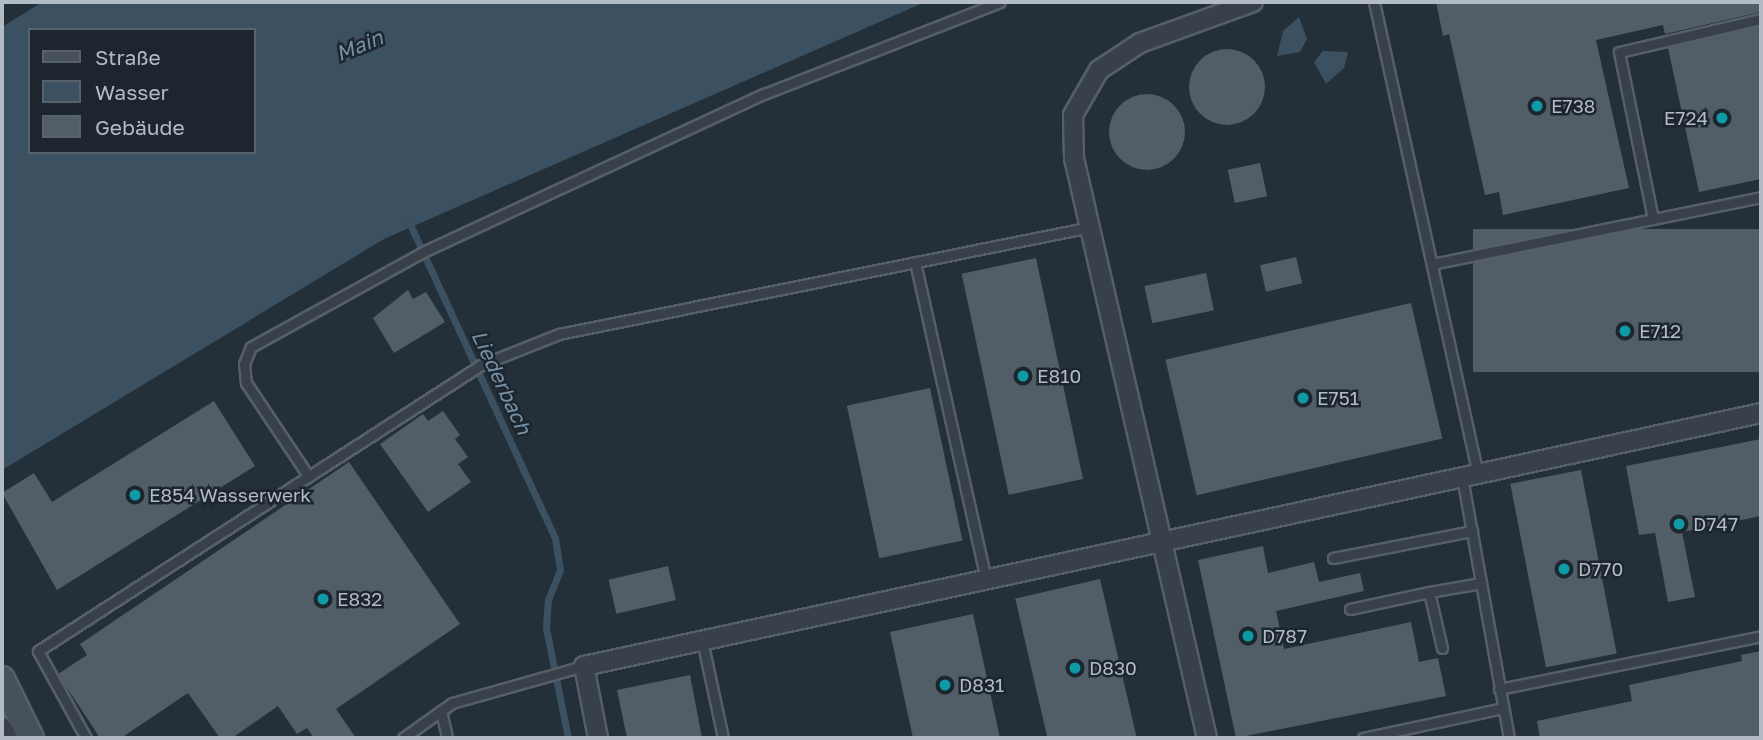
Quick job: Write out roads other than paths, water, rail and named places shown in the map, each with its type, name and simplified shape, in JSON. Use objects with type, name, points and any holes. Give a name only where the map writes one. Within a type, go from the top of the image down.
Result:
[{"type":"main road","points":[[2,679],[31,738]]},
{"type":"street","points":[[1207,738],[1164,541],[1074,158],[1073,115],[1084,89],[1099,70],[1140,43],[1253,2]]},
{"type":"street","points":[[598,738],[584,666],[1761,413]]},
{"type":"street","points":[[2,727],[11,738]]},
{"type":"lane","points":[[307,474],[246,383],[244,364],[251,347],[398,266],[764,94],[1000,2]]},
{"type":"lane","points":[[1374,2],[1432,264],[1470,475],[1472,531],[1509,738]]},
{"type":"lane","points":[[1653,219],[1619,52],[1761,19]]},
{"type":"lane","points":[[1432,264],[1761,197]]},
{"type":"lane","points":[[86,738],[38,650],[307,474],[457,380],[520,348],[915,262],[1090,227]]},
{"type":"lane","points":[[915,262],[986,579]]},
{"type":"lane","points":[[1333,558],[1472,531]]},
{"type":"lane","points":[[1350,609],[1481,583]]},
{"type":"lane","points":[[1429,592],[1442,648]]},
{"type":"lane","points":[[1499,689],[1761,636]]},
{"type":"lane","points":[[702,640],[723,738]]},
{"type":"lane","points":[[403,738],[441,711],[530,677],[584,666]]},
{"type":"lane","points":[[1363,738],[1503,708]]},
{"type":"lane","points":[[441,711],[447,738]]},
{"type":"water","name":"Main","points":[[42,2],[925,2],[384,239],[2,470],[2,27]]},
{"type":"water","points":[[1299,17],[1307,39],[1300,52],[1277,56],[1283,31]]},
{"type":"water","points":[[1323,51],[1348,52],[1344,68],[1326,84],[1314,62]]},
{"type":"waterway","name":"Liederbach","points":[[408,220],[555,538],[560,570],[548,599],[546,628],[568,738]]},
{"type":"place","name":"E738","points":[[1537,106]]},
{"type":"place","name":"E724","points":[[1722,118]]},
{"type":"place","name":"E712","points":[[1625,331]]},
{"type":"place","name":"E810","points":[[1023,376]]},
{"type":"place","name":"E751","points":[[1303,398]]},
{"type":"place","name":"E854 Wasserwerk","points":[[135,495]]},
{"type":"place","name":"D747","points":[[1679,524]]},
{"type":"place","name":"D770","points":[[1564,569]]},
{"type":"place","name":"E832","points":[[323,599]]},
{"type":"place","name":"D787","points":[[1248,636]]},
{"type":"place","name":"D830","points":[[1075,668]]},
{"type":"place","name":"D831","points":[[945,685]]}]
